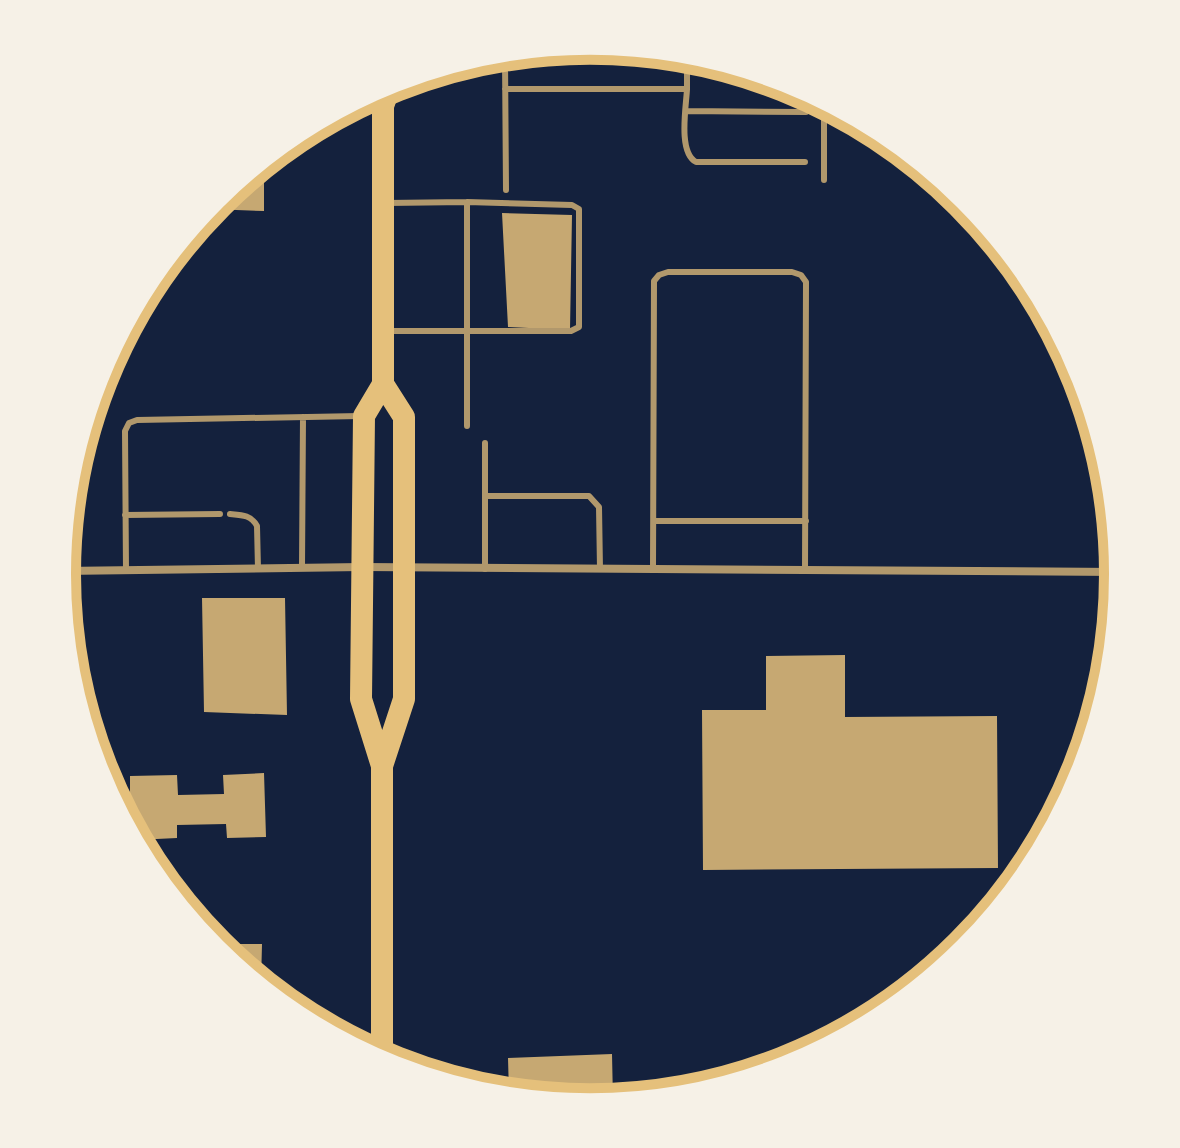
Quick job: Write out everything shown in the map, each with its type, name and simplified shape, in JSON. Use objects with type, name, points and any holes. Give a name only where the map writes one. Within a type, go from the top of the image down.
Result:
[{"type":"highway","points":[[382,1044],[382,766],[361,699],[364,416],[383,384],[383,104]]},
{"type":"highway","points":[[382,766],[404,699],[404,417],[383,384]]},
{"type":"street","points":[[76,571],[362,567],[1104,572]]},
{"type":"lane","points":[[505,67],[506,190]]},
{"type":"lane","points":[[687,69],[687,156],[696,162],[805,162]]},
{"type":"lane","points":[[505,89],[687,89]]},
{"type":"lane","points":[[686,111],[806,112]]},
{"type":"lane","points":[[824,117],[824,180]]},
{"type":"lane","points":[[467,202],[467,426]]},
{"type":"lane","points":[[383,203],[572,205],[579,209],[580,292],[580,322],[576,330],[383,331]]},
{"type":"lane","points":[[653,569],[654,281],[668,272],[792,272],[801,275],[806,282],[805,570]]},
{"type":"lane","points":[[126,570],[125,431],[129,423],[137,420],[364,416]]},
{"type":"lane","points":[[302,568],[303,417]]},
{"type":"lane","points":[[485,443],[485,569]]},
{"type":"lane","points":[[485,496],[593,498],[599,507],[600,569]]},
{"type":"lane","points":[[125,515],[220,514]]},
{"type":"lane","points":[[230,514],[241,515],[254,521],[257,526],[258,569]]},
{"type":"lane","points":[[654,521],[806,521]]},
{"type":"building","points":[[264,177],[264,211],[228,210]]},
{"type":"building","points":[[502,213],[572,215],[570,330],[508,327]]},
{"type":"building","points":[[202,598],[285,598],[287,715],[204,712]]},
{"type":"building","points":[[845,655],[845,717],[997,716],[998,868],[703,870],[702,710],[766,710],[766,656]]},
{"type":"building","points":[[264,773],[266,837],[227,838],[226,824],[177,825],[177,838],[150,839],[130,803],[130,776],[177,775],[178,795],[224,794],[223,775]]},
{"type":"building","points":[[234,944],[262,944],[261,969]]},
{"type":"building","points":[[612,1054],[613,1087],[556,1087],[509,1081],[508,1058]]}]
